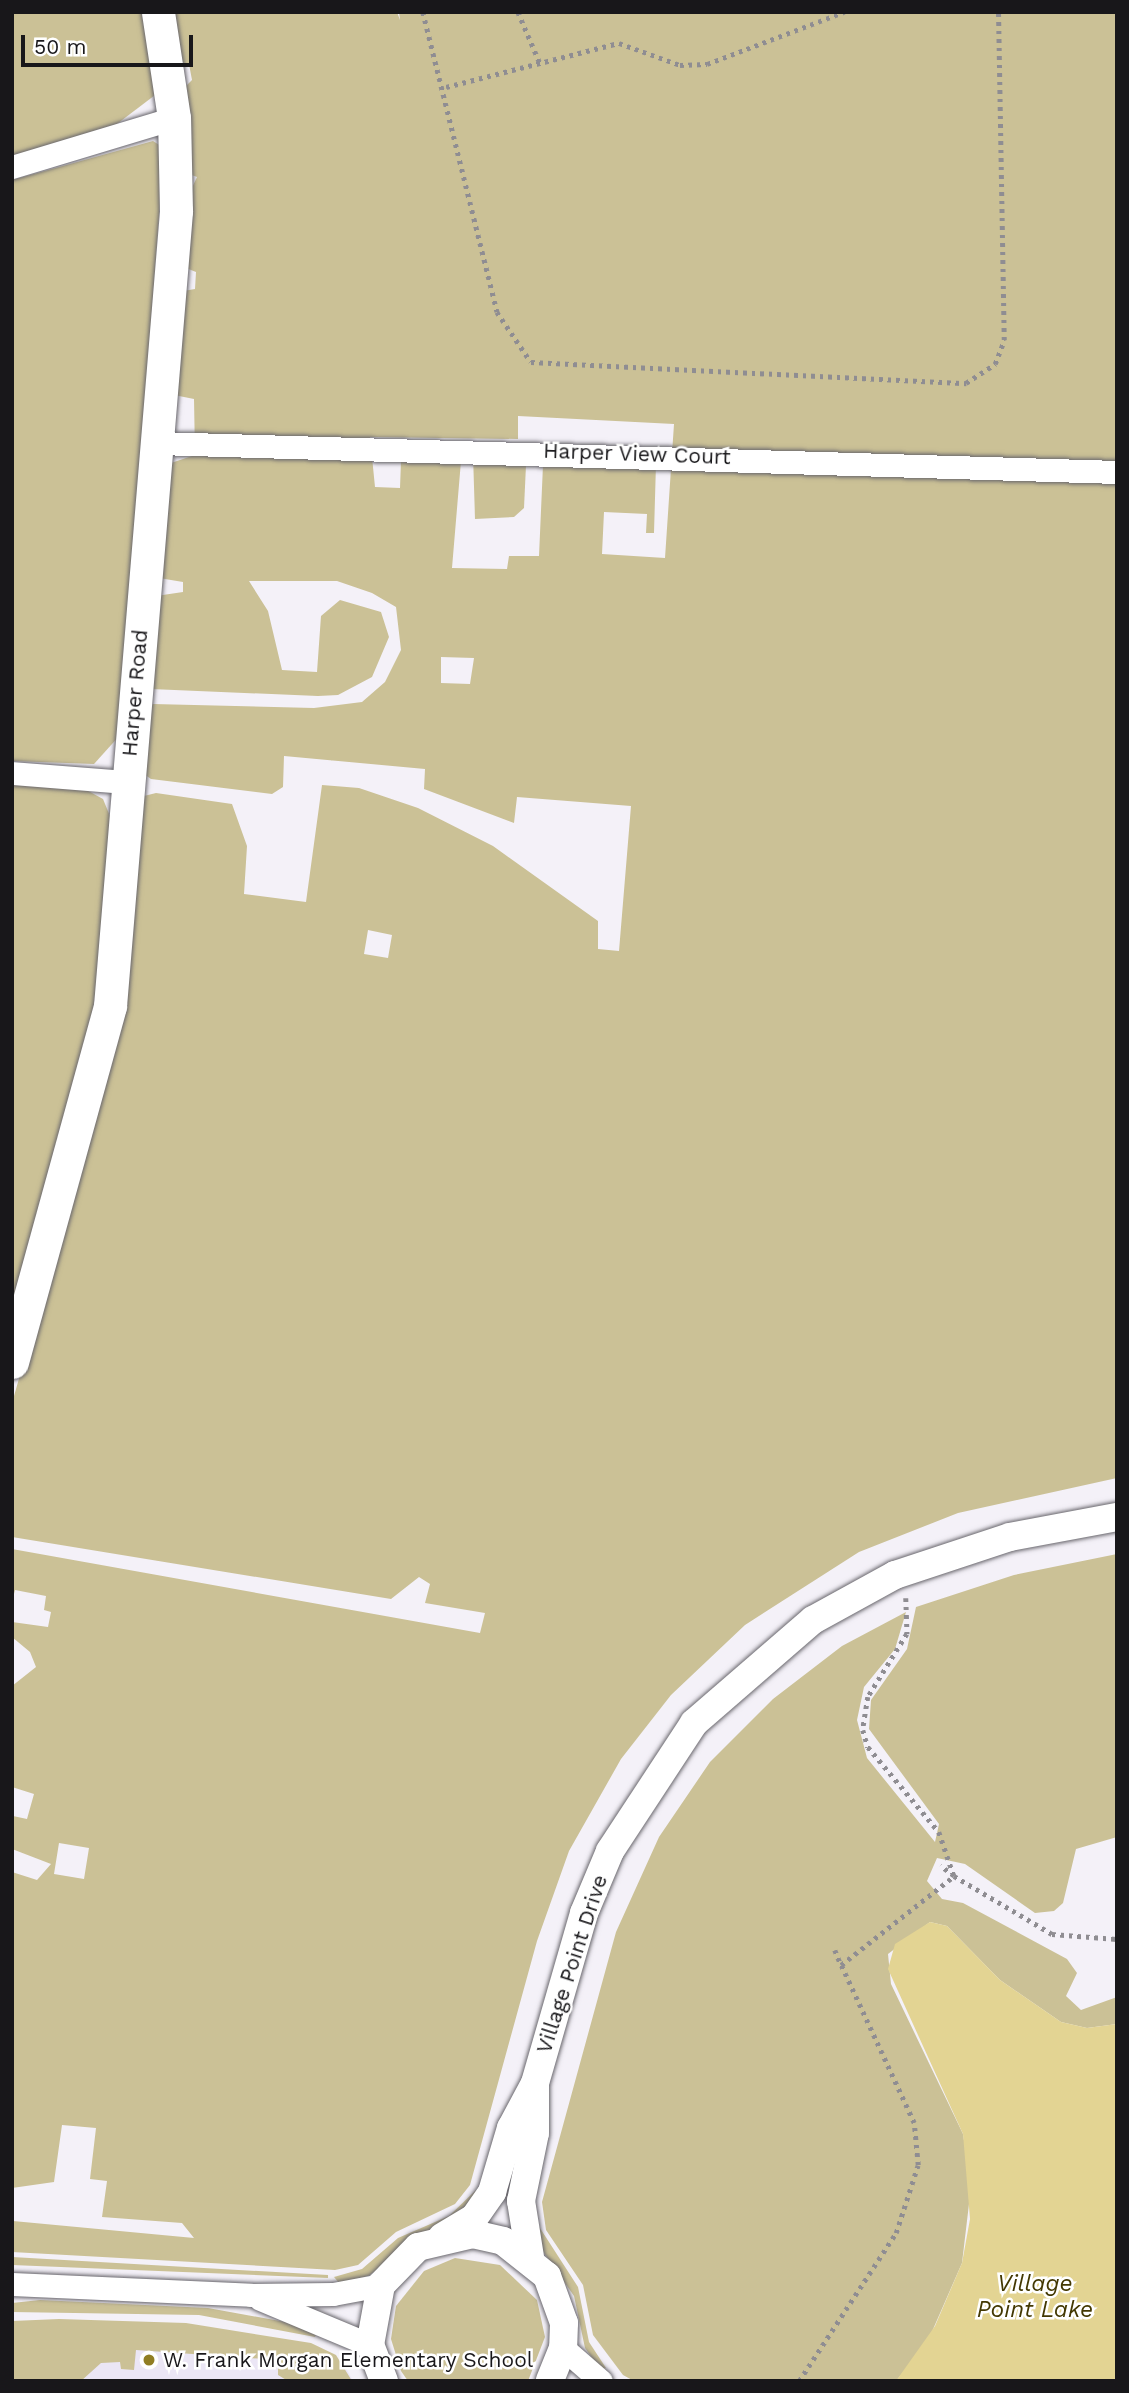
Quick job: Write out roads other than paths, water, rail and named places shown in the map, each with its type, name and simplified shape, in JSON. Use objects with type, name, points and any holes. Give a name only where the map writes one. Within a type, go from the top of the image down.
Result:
[{"type":"main road","name":"Harper Road","points":[[12,1362],[110,1006],[176,211],[174,118],[158,12]]},
{"type":"street","points":[[12,167],[174,118]]},
{"type":"street","name":"Harper View Court","points":[[158,443],[1117,472]]},
{"type":"street","points":[[12,773],[127,782]]},
{"type":"street","name":"Village Point Drive","points":[[381,2285],[397,2263],[474,2218],[492,2192],[511,2128],[535,2083],[584,1913],[610,1851],[652,1779],[694,1723],[751,1667],[813,1620],[895,1575],[1000,1540],[1117,1517]]},
{"type":"street","name":"Village Point Drive","points":[[530,2257],[521,2201],[535,2133],[535,2083]]},
{"type":"street","points":[[442,2237],[473,2234],[503,2241],[530,2257],[559,2298],[563,2348],[550,2381]]},
{"type":"street","points":[[12,2284],[251,2295],[333,2294],[381,2285],[370,2345],[384,2381]]},
{"type":"street","points":[[251,2295],[370,2345]]},
{"type":"street","points":[[563,2348],[601,2381]]},
{"type":"water","name":"Village Point Lake","points":[[930,1922],[947,1926],[1000,1980],[1061,2022],[1087,2028],[1117,2024],[1117,2381],[896,2381],[935,2326],[962,2263],[970,2219],[963,2134],[888,1969],[895,1944]]},
{"type":"place","name":"W. Frank Morgan Elementary School","points":[[149,2360]]}]
